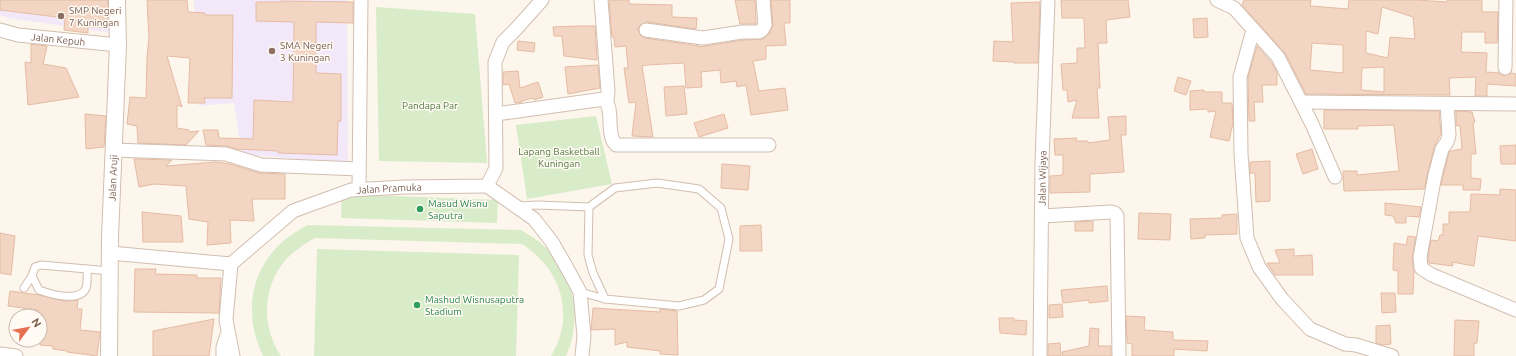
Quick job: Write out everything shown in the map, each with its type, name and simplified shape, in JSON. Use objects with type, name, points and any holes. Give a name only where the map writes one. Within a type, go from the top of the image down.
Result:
[{"type":"street","name":"Jalan Aruji","points":[[108,356],[110,253],[118,45],[117,0]]},
{"type":"street","points":[[359,189],[360,0]]},
{"type":"street","points":[[542,0],[503,42],[495,62],[496,168],[487,186],[534,219],[552,242],[580,292],[584,336],[582,356]]},
{"type":"street","points":[[601,0],[608,91],[607,101],[612,140],[616,145],[769,144]]},
{"type":"street","points":[[646,30],[703,38],[742,32],[759,32],[762,30],[764,25],[763,0]]},
{"type":"street","name":"Jalan Wijaya","points":[[1040,356],[1048,0]]},
{"type":"street","points":[[1217,0],[1234,8],[1278,57],[1312,124],[1335,177]]},
{"type":"street","points":[[1238,13],[1241,0]]},
{"type":"street","points":[[1505,68],[1506,0]]},
{"type":"street","name":"Jalan Kepuh","points":[[0,30],[18,35],[118,45]]},
{"type":"street","points":[[1253,30],[1240,77],[1241,154],[1247,238],[1259,267],[1282,299],[1310,329],[1345,344],[1356,345],[1392,356]]},
{"type":"street","points":[[496,114],[604,98],[607,101]]},
{"type":"street","points":[[1301,102],[1516,104]]},
{"type":"street","points":[[1447,104],[1449,135],[1447,142],[1442,149],[1435,175],[1420,257],[1421,268],[1432,275],[1516,310]]},
{"type":"street","points":[[114,150],[226,154],[261,165],[359,169]]},
{"type":"street","name":"Jalan Pramuka","points":[[231,264],[293,211],[351,190],[405,187],[487,186]]},
{"type":"street","points":[[1042,216],[1111,212],[1115,213],[1117,216],[1119,356]]},
{"type":"street","points":[[110,253],[231,264],[226,320],[233,356]]},
{"type":"street","points":[[223,356],[223,347],[228,331]]},
{"type":"street","points":[[0,354],[16,356]]},
{"type":"lane","points":[[516,206],[538,205],[589,207],[615,188],[657,183],[699,189],[721,208],[729,239],[719,289],[704,300],[679,306],[605,299],[580,292]]},
{"type":"lane","points":[[589,207],[588,255],[593,273],[605,299]]},
{"type":"lane","points":[[24,288],[32,276],[35,267],[41,264],[110,271]]},
{"type":"lane","points":[[32,276],[39,290],[68,297],[81,293],[86,288],[87,269]]},
{"type":"shaded area","name":"SMP Negeri 7 Kuningan","points":[[0,0],[118,0],[117,34],[9,18],[0,15]]},
{"type":"shaded area","name":"SMA Negeri 3 Kuningan","points":[[194,0],[347,0],[348,162],[242,155],[234,103],[199,106]]},
{"type":"green space","name":"Pandapa Par","points":[[376,7],[475,14],[487,163],[379,161]]},
{"type":"green space","name":"Lapang Basketball Kuningan","points":[[596,116],[612,184],[527,199],[516,125]]},
{"type":"green space","name":"Masud Wisnu Saputra","points":[[342,194],[498,200],[497,223],[341,218]]},
{"type":"green space","points":[[308,225],[521,230],[539,241],[554,257],[569,283],[573,297],[574,327],[566,356],[551,356],[559,340],[563,309],[555,280],[546,266],[535,254],[522,244],[315,238],[290,255],[276,274],[271,285],[267,309],[268,321],[270,333],[281,356],[263,356],[256,336],[252,317],[253,298],[257,280],[264,264],[276,249],[290,236]]},
{"type":"green space","name":"Mashud Wisnusaputra Stadium","points":[[317,249],[519,255],[516,356],[314,356]]},
{"type":"building","name":"SMP Negeri 7 Kuningan","points":[[0,0],[108,0],[107,28],[88,27],[88,33],[64,30],[65,18],[0,10]]},
{"type":"building","points":[[147,0],[187,0],[188,12],[205,13],[205,15],[233,15],[232,98],[204,98],[205,103],[188,103],[190,58],[167,56],[182,107],[177,105],[177,128],[189,130],[190,132],[199,131],[186,145],[138,143],[137,126],[127,124],[130,97],[146,98],[149,37]]},
{"type":"building","points":[[609,0],[629,0],[629,4],[672,5],[672,17],[697,18],[696,29],[647,22],[640,25],[638,29],[641,36],[645,38],[699,47],[744,40],[763,39],[769,34],[773,25],[771,0],[790,0],[790,23],[784,23],[786,45],[766,46],[766,59],[753,61],[759,91],[785,88],[788,110],[751,115],[746,85],[737,87],[736,81],[721,83],[720,70],[701,72],[702,87],[686,88],[684,63],[647,65],[642,66],[653,137],[632,136],[636,102],[629,103],[624,68],[628,68],[626,46],[615,47],[614,37],[612,37]]},
{"type":"building","points":[[735,0],[755,0],[756,24],[740,24]]},
{"type":"building","points":[[1061,0],[1128,0],[1130,17],[1106,20],[1107,43],[1098,43],[1100,88],[1097,88],[1099,118],[1072,118],[1077,100],[1068,102],[1067,90],[1063,90],[1061,64],[1077,63],[1077,48],[1085,48],[1084,18],[1062,18]]},
{"type":"building","points":[[1244,0],[1311,0],[1310,6],[1348,9],[1349,0],[1416,0],[1447,2],[1447,0],[1482,0],[1482,12],[1498,12],[1497,43],[1485,43],[1485,32],[1462,32],[1461,52],[1487,53],[1486,72],[1499,73],[1504,76],[1511,73],[1516,74],[1516,86],[1487,84],[1487,96],[1475,96],[1476,77],[1449,78],[1450,95],[1306,94],[1285,53],[1242,5]],"holes":[[[1382,7],[1413,17],[1415,39],[1390,37],[1388,58],[1366,53],[1366,31],[1378,34]],[[1312,43],[1343,45],[1343,73],[1310,70]],[[1384,67],[1384,92],[1361,90],[1362,68]]]},
{"type":"building","points":[[256,2],[353,2],[353,23],[316,22],[316,73],[341,74],[341,121],[338,121],[337,155],[278,153],[278,151],[236,149],[226,146],[206,145],[203,130],[218,130],[219,138],[253,139],[254,100],[293,102],[294,22],[256,21]]},
{"type":"building","points":[[1040,2],[1038,63],[993,61],[994,41],[1013,42],[1011,3]]},
{"type":"building","points":[[1207,18],[1208,37],[1194,38],[1193,19]]},
{"type":"building","points":[[595,26],[597,60],[564,56],[562,36],[554,36],[553,27]]},
{"type":"building","points":[[518,41],[535,43],[534,52],[517,50]]},
{"type":"building","points":[[31,44],[47,46],[43,64],[66,68],[79,97],[28,105],[25,62],[31,63]]},
{"type":"building","points":[[1257,46],[1271,62],[1277,72],[1277,85],[1262,85],[1263,102],[1254,102],[1255,121],[1249,121],[1248,78]]},
{"type":"building","points":[[598,65],[600,88],[568,94],[565,67]]},
{"type":"building","points":[[518,71],[520,88],[538,82],[543,97],[515,103],[509,84],[503,85],[503,72]]},
{"type":"building","points":[[1178,77],[1191,81],[1186,95],[1174,91]]},
{"type":"building","points":[[684,86],[687,114],[666,116],[664,87]]},
{"type":"building","points":[[1204,90],[1204,92],[1222,92],[1222,103],[1232,103],[1233,123],[1229,141],[1210,137],[1216,111],[1208,112],[1208,109],[1190,110],[1190,91]]},
{"type":"building","points":[[1324,110],[1439,111],[1441,134],[1434,147],[1424,189],[1344,191],[1343,171],[1357,171],[1357,175],[1399,171],[1394,125],[1358,126],[1358,129],[1324,129]]},
{"type":"building","points":[[1456,111],[1472,112],[1475,122],[1473,123],[1476,154],[1471,154],[1471,178],[1481,179],[1480,190],[1463,190],[1463,185],[1441,185],[1449,152],[1462,149],[1460,125],[1456,126]]},
{"type":"building","points":[[85,114],[106,116],[104,147],[86,149]]},
{"type":"building","points":[[724,114],[728,128],[699,137],[694,123]]},
{"type":"building","points":[[1126,116],[1126,135],[1121,135],[1124,172],[1090,174],[1090,192],[1050,193],[1050,176],[1063,175],[1063,155],[1055,155],[1054,139],[1077,138],[1076,141],[1088,141],[1088,143],[1110,140],[1108,117]]},
{"type":"building","points":[[1516,145],[1516,164],[1501,164],[1500,146]]},
{"type":"building","points":[[1312,149],[1318,169],[1303,174],[1296,154]]},
{"type":"building","points":[[134,159],[172,160],[166,166],[216,162],[230,164],[259,173],[285,174],[285,199],[252,199],[254,221],[230,220],[231,243],[207,245],[208,222],[189,219],[186,186],[154,184],[139,187]]},
{"type":"building","points":[[1270,161],[1270,201],[1256,202],[1255,173],[1250,173],[1250,162]]},
{"type":"building","points":[[722,164],[750,166],[748,190],[721,188]]},
{"type":"building","points":[[1500,189],[1516,190],[1516,241],[1478,236],[1474,266],[1452,262],[1453,266],[1429,263],[1428,257],[1431,240],[1438,241],[1440,235],[1443,235],[1443,224],[1449,224],[1449,212],[1470,212],[1471,194],[1500,195]]},
{"type":"building","points":[[1385,203],[1421,207],[1419,217],[1406,216],[1406,223],[1396,223],[1393,216],[1385,215]]},
{"type":"building","points":[[142,212],[181,216],[183,242],[143,242]]},
{"type":"building","points":[[1139,213],[1171,214],[1170,240],[1138,239]]},
{"type":"building","points":[[1237,214],[1237,234],[1205,235],[1205,238],[1191,239],[1190,219],[1222,218],[1222,215]]},
{"type":"building","points":[[1093,221],[1093,231],[1075,231],[1075,222]]},
{"type":"building","points":[[761,225],[762,251],[740,251],[740,226]]},
{"type":"building","points":[[0,233],[15,236],[11,275],[0,273]]},
{"type":"building","points":[[1408,236],[1416,237],[1412,258],[1414,272],[1413,294],[1398,294],[1398,271],[1393,270],[1394,243],[1406,245]]},
{"type":"building","points":[[1294,249],[1294,256],[1312,255],[1313,275],[1275,275],[1267,263],[1280,263],[1275,250]]},
{"type":"building","points":[[135,269],[156,269],[155,274],[197,275],[197,278],[221,278],[219,313],[134,312]]},
{"type":"building","points":[[1107,286],[1108,301],[1089,303],[1089,300],[1063,303],[1061,290]]},
{"type":"building","points":[[10,291],[39,295],[64,301],[78,300],[77,309],[82,309],[80,330],[100,332],[97,356],[67,352],[53,349],[53,346],[48,346],[48,308],[23,308],[8,306]]},
{"type":"building","points":[[1381,293],[1395,293],[1396,312],[1382,313]]},
{"type":"building","points":[[1062,304],[1063,317],[1049,318],[1049,305]]},
{"type":"building","points":[[593,308],[660,312],[660,309],[677,311],[678,355],[660,354],[660,351],[627,347],[627,342],[615,345],[615,329],[591,330]]},
{"type":"building","points":[[1126,316],[1145,317],[1144,330],[1173,332],[1173,340],[1208,341],[1207,351],[1174,349],[1174,356],[1132,356],[1132,344],[1127,343]]},
{"type":"building","points":[[999,318],[1014,318],[1014,320],[1027,321],[1026,335],[1000,333]]},
{"type":"building","points":[[214,319],[209,356],[153,356],[153,331]]},
{"type":"building","points":[[1455,320],[1479,321],[1477,343],[1474,343],[1474,356],[1454,356]]},
{"type":"building","points":[[1390,325],[1391,344],[1382,345],[1376,343],[1376,326]]},
{"type":"building","points":[[1090,328],[1099,329],[1098,346],[1111,346],[1111,356],[1063,356],[1062,352],[1089,346]]},
{"type":"building","points":[[1060,343],[1061,356],[1048,356],[1048,344]]},
{"type":"place","name":"SMP Negeri 7 Kuningan","points":[[61,16]]},
{"type":"place","name":"SMA Negeri 3 Kuningan","points":[[272,51]]},
{"type":"place","name":"Masud Wisnu Saputra","points":[[420,209]]},
{"type":"place","name":"Mashud Wisnusaputra Stadium","points":[[417,305]]}]
